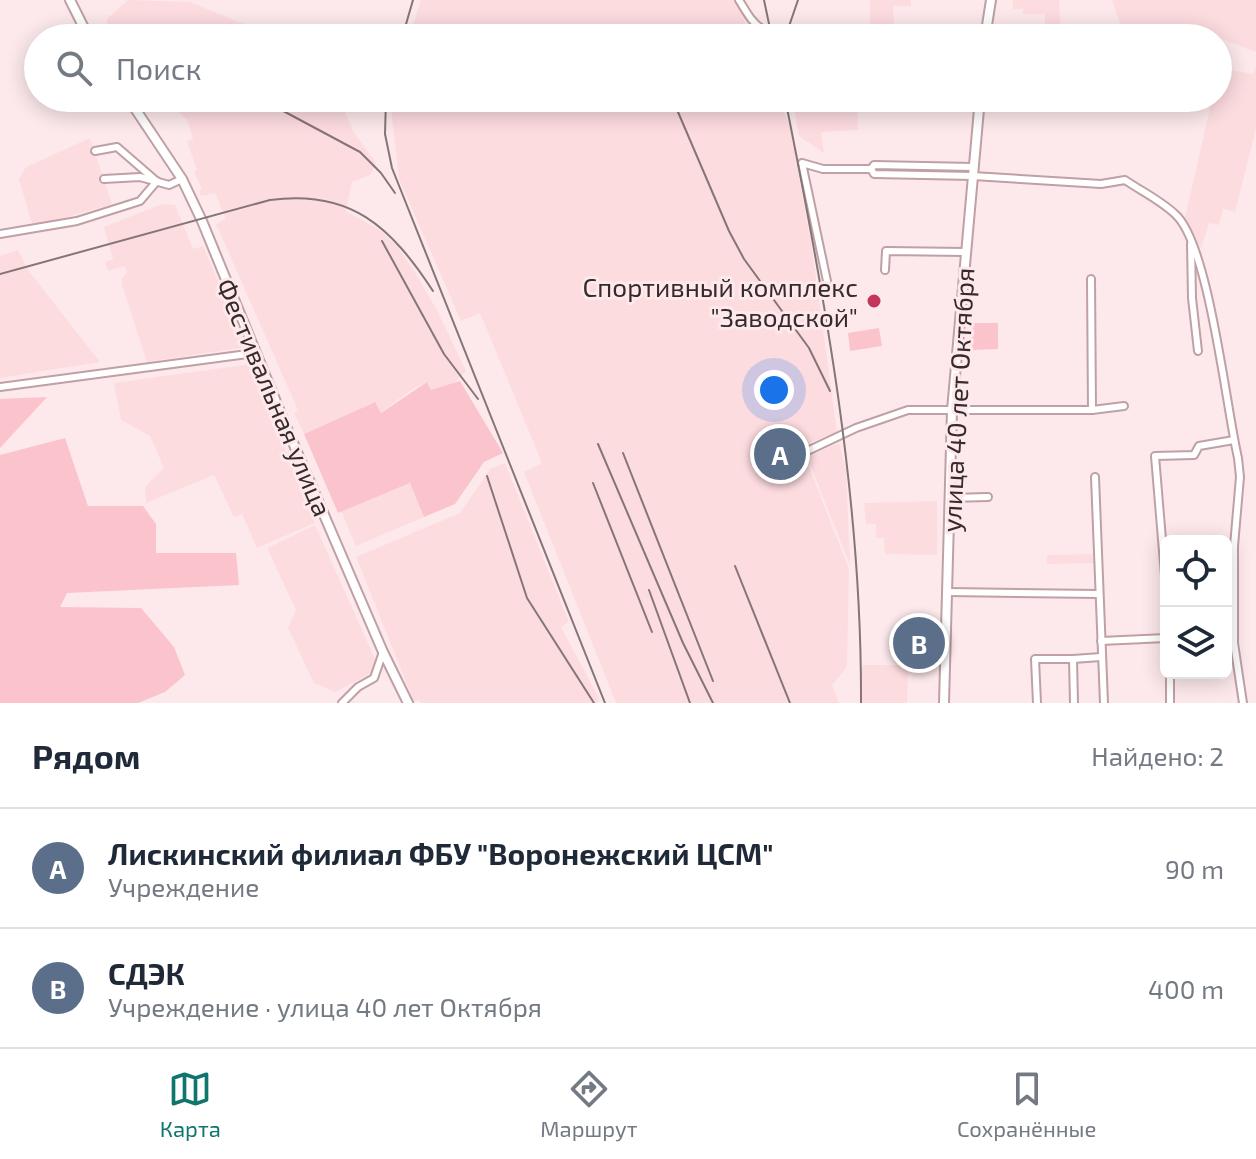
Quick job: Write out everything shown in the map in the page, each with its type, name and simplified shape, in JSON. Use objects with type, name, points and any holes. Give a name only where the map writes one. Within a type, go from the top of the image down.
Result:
[{"type":"main road","points":[[70,0],[82,24]]},
{"type":"main road","points":[[987,24],[991,0]]},
{"type":"main road","name":"Фестивальная улица","points":[[137,112],[182,179],[207,230],[255,353],[383,652],[408,703]]},
{"type":"main road","name":"улица 40 лет Октября","points":[[944,703],[952,410],[979,112]]},
{"type":"street","points":[[739,0],[755,24]]},
{"type":"street","points":[[95,151],[117,147],[156,180]]},
{"type":"street","points":[[827,281],[802,163],[823,169],[871,169],[874,165],[1101,184],[1125,180],[1178,215],[1190,237],[1208,294],[1240,477],[1231,607]]},
{"type":"street","points":[[104,179],[140,177],[169,185],[182,179]]},
{"type":"street","points":[[0,234],[77,221],[140,201],[156,180]]},
{"type":"street","points":[[1190,237],[1198,351]]},
{"type":"street","points":[[885,270],[886,251],[965,252]]},
{"type":"street","points":[[1091,279],[1092,410]]},
{"type":"street","points":[[0,387],[255,353]]},
{"type":"street","points":[[801,454],[856,428],[908,410],[1092,410],[1124,406]]},
{"type":"street","points":[[1162,535],[1155,456],[1194,455],[1199,446],[1234,440]]},
{"type":"street","points":[[1095,477],[1104,703]]},
{"type":"street","points":[[950,498],[988,497]]},
{"type":"street","points":[[948,592],[1099,594]]},
{"type":"street","points":[[1101,641],[1160,638]]},
{"type":"street","points":[[1232,651],[1243,703]]},
{"type":"street","points":[[342,703],[358,687],[374,678],[383,652]]},
{"type":"street","points":[[1037,703],[1035,659],[1101,657]]},
{"type":"street","points":[[1073,659],[1074,703]]},
{"type":"street","points":[[1170,679],[1170,703]]},
{"type":"shaded area","points":[[128,0],[190,2],[244,24],[107,24],[107,19]]},
{"type":"shaded area","points":[[421,0],[735,0],[746,24],[413,24]]},
{"type":"shaded area","points":[[870,0],[911,0],[911,6],[893,6],[894,24],[870,24]]},
{"type":"shaded area","points":[[1013,0],[1059,0],[1060,24],[1045,24],[1045,14],[1023,14],[1023,9],[1013,9]]},
{"type":"shaded area","points":[[1112,0],[1256,0],[1256,52],[1232,43],[1232,24],[1120,24]]},
{"type":"shaded area","points":[[1256,67],[1256,129],[1235,212],[1223,209],[1219,225],[1209,223],[1201,248],[1184,222],[1209,112],[1232,112],[1232,70],[1253,74]]},
{"type":"shaded area","points":[[179,112],[345,112],[353,131],[376,163],[370,175],[352,182],[346,211],[381,231],[397,246],[437,310],[466,371],[461,377],[454,383],[431,391],[427,382],[380,413],[374,402],[304,434],[294,413],[298,410],[216,224],[226,219],[215,193],[201,196],[199,191],[202,189],[194,172],[197,170],[187,141],[193,139],[188,121]]},
{"type":"shaded area","points":[[391,112],[784,112],[790,127],[812,249],[837,432],[801,446],[849,569],[847,667],[832,685],[839,703],[616,703],[524,472],[542,463],[480,313],[461,321],[399,179]]},
{"type":"shaded area","points":[[795,112],[857,112],[858,130],[821,132],[824,153],[799,136]]},
{"type":"shaded area","points":[[90,138],[112,204],[33,227],[19,179],[26,167]]},
{"type":"shaded area","points":[[162,204],[175,205],[193,249],[203,246],[246,347],[147,362],[122,285],[122,278],[127,273],[125,266],[108,271],[105,262],[113,259],[104,227]]},
{"type":"shaded area","points":[[18,250],[28,270],[100,362],[0,378],[0,256]]},
{"type":"shaded area","points":[[972,323],[998,323],[998,349],[972,350]]},
{"type":"shaded area","points":[[879,328],[882,346],[850,351],[848,333]]},
{"type":"shaded area","points":[[251,364],[315,523],[257,548],[242,514],[234,517],[214,475],[146,503],[145,487],[164,468],[150,436],[121,420],[114,383]]},
{"type":"shaded area","points":[[460,381],[503,453],[484,462],[455,504],[424,517],[410,483],[338,513],[304,434],[375,402],[381,413],[427,382],[431,390]]},
{"type":"shaded area","points":[[47,397],[0,448],[0,399]]},
{"type":"shaded area","points":[[65,438],[88,506],[143,506],[156,524],[156,553],[236,553],[239,585],[67,593],[60,607],[141,608],[174,647],[185,675],[165,692],[138,703],[0,703],[0,455]]},
{"type":"shaded area","points":[[839,443],[846,470],[850,565],[807,457]]},
{"type":"shaded area","points":[[505,463],[569,622],[561,627],[600,700],[596,703],[414,702],[356,557],[460,513],[490,469]]},
{"type":"shaded area","points":[[411,483],[424,517],[356,546],[341,511]]},
{"type":"shaded area","points":[[937,501],[937,555],[885,554],[884,538],[876,538],[876,524],[866,524],[864,503]]},
{"type":"shaded area","points":[[315,525],[376,661],[374,672],[335,692],[314,683],[288,628],[296,610],[267,548]]},
{"type":"shaded area","points":[[1095,554],[1095,563],[1047,564],[1047,555]]},
{"type":"shaded area","points":[[862,665],[908,665],[907,703],[862,703]]},
{"type":"railway","points":[[406,24],[413,0]]},
{"type":"railway","points":[[764,0],[769,24]]},
{"type":"railway","points":[[790,24],[798,0]]},
{"type":"railway","points":[[285,112],[360,152],[395,193]]},
{"type":"railway","points":[[386,112],[385,134],[392,168],[605,703]]},
{"type":"railway","points":[[678,112],[744,259],[809,348],[830,391]]},
{"type":"railway","points":[[788,112],[827,323],[848,474],[860,627],[861,703]]},
{"type":"railway","points":[[0,274],[270,200],[299,198],[346,207],[366,217],[401,248],[433,291]]},
{"type":"railway","points":[[382,241],[444,354],[478,399]]},
{"type":"railway","points":[[598,444],[683,643],[713,703]]},
{"type":"railway","points":[[623,453],[713,681]]},
{"type":"railway","points":[[487,476],[527,598],[594,703]]},
{"type":"railway","points":[[593,483],[652,632]]},
{"type":"railway","points":[[735,566],[790,703]]},
{"type":"railway","points":[[649,590],[690,703]]},
{"type":"place","name":"Спортивный комплекс \"Заводской\"","points":[[874,301]]},
{"type":"place","name":"Лискинский филиал ФБУ \"Воронежский ЦСМ\"","points":[[780,454]]},
{"type":"place","name":"СДЭК","points":[[919,643]]}]
